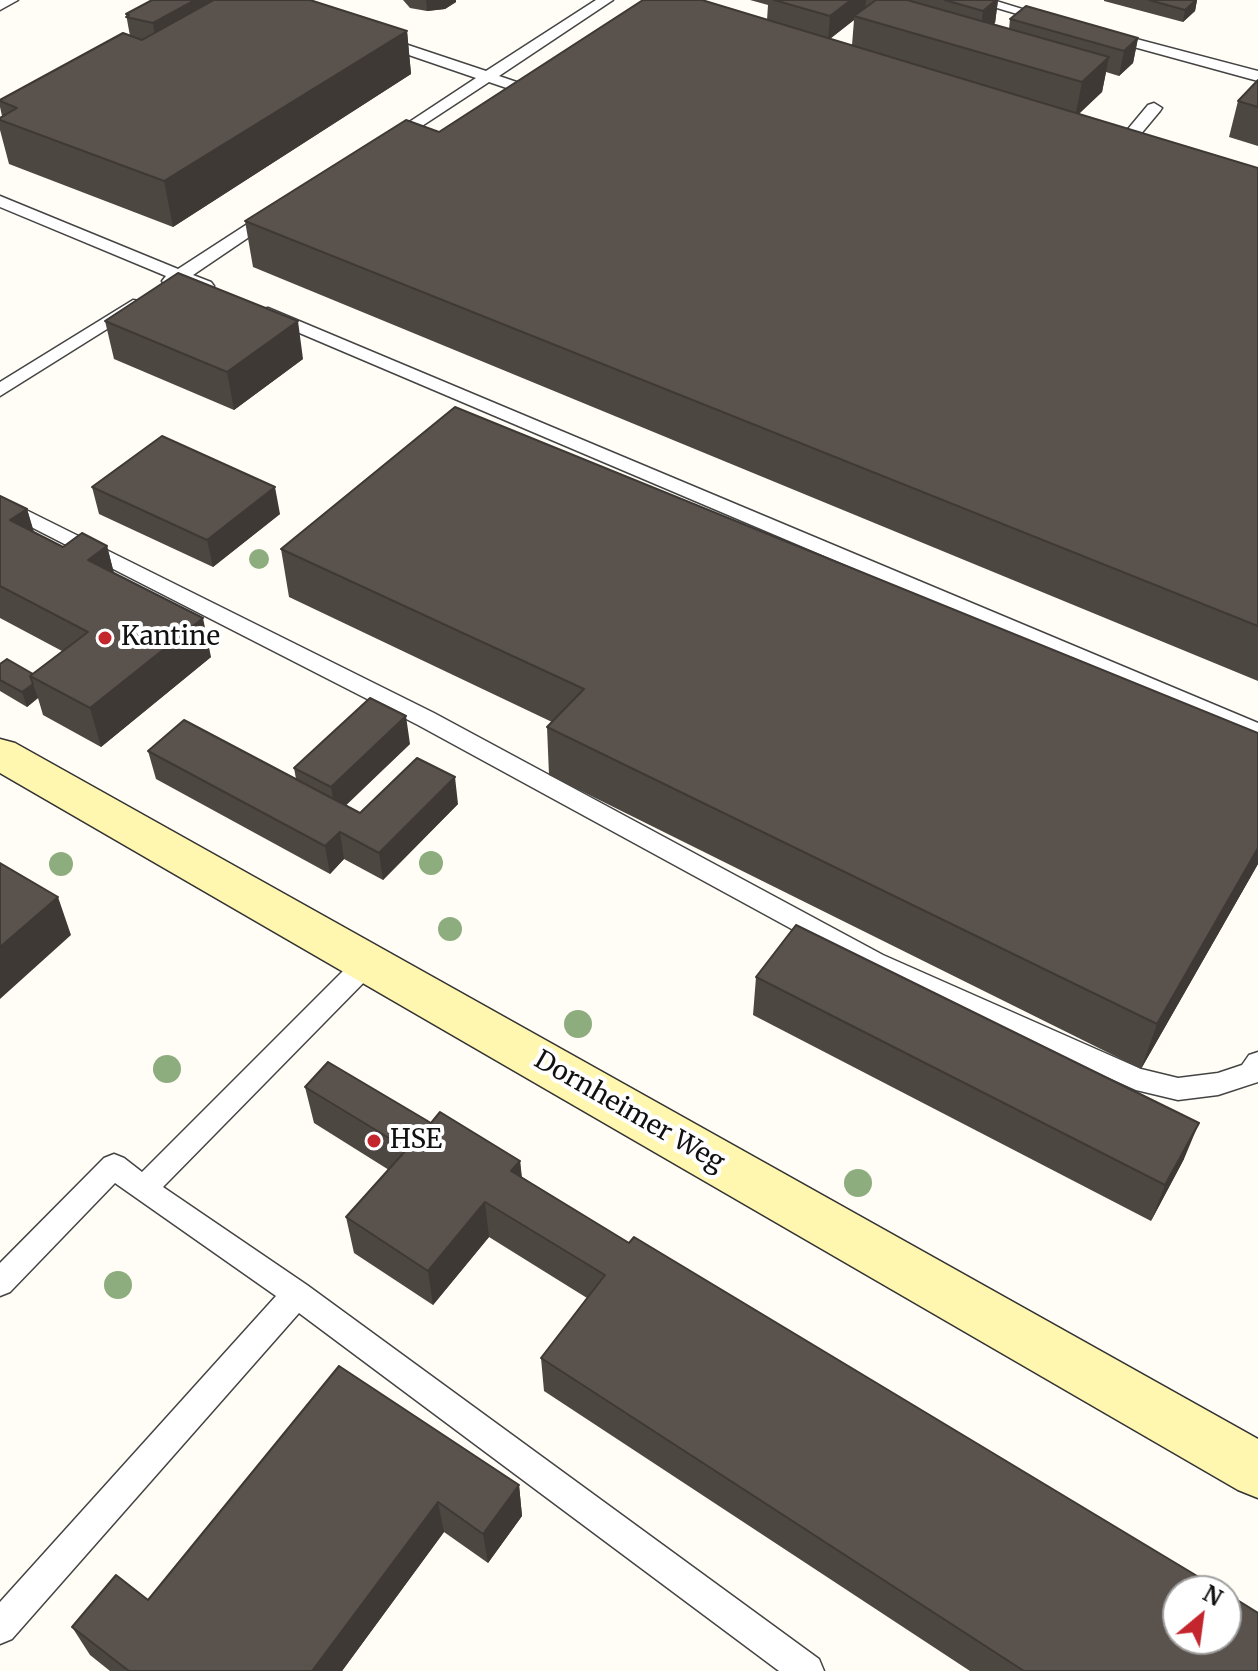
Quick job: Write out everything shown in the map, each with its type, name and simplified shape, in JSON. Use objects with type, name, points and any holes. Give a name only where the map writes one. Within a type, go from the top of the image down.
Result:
[{"type":"main road","name":"Dornheimer Weg","points":[[0,754],[1258,1470]]},
{"type":"lane","points":[[0,6],[11,0]]},
{"type":"lane","points":[[977,0],[1066,24]]},
{"type":"lane","points":[[381,146],[610,2]]},
{"type":"lane","points":[[1095,32],[1258,76]]},
{"type":"lane","points":[[367,36],[547,97]]},
{"type":"lane","points":[[1097,153],[1113,158],[1154,108]]},
{"type":"lane","points":[[0,201],[223,294]]},
{"type":"lane","points":[[0,390],[287,206]]},
{"type":"lane","points":[[252,306],[1258,732]]},
{"type":"lane","points":[[0,503],[426,719],[874,962],[1136,1079],[1178,1089],[1218,1084],[1251,1073],[1258,1063]]},
{"type":"lane","points":[[143,1189],[367,963]]},
{"type":"lane","points":[[0,1283],[114,1166],[297,1294],[807,1671]]},
{"type":"lane","points":[[0,1627],[297,1294]]},
{"type":"building","points":[[152,0],[195,0],[153,23],[126,17],[129,15],[126,14]]},
{"type":"building","points":[[214,0],[310,0],[407,31],[164,181],[0,120],[17,108],[0,100],[123,33],[142,40]]},
{"type":"building","points":[[643,0],[702,0],[1258,168],[1258,626],[245,221],[406,120],[439,132]]},
{"type":"building","points":[[774,0],[851,0],[830,16]]},
{"type":"building","points":[[876,0],[907,0],[1109,57],[1082,82],[854,16]]},
{"type":"building","points":[[945,0],[996,0],[983,11]]},
{"type":"building","points":[[1149,0],[1196,0],[1185,10]]},
{"type":"building","points":[[1026,6],[1138,38],[1124,51],[1010,19]]},
{"type":"building","points":[[1258,80],[1258,107],[1238,101]]},
{"type":"building","points":[[178,273],[298,321],[227,372],[105,321]]},
{"type":"building","points":[[455,407],[1258,733],[1258,848],[1157,1024],[547,727],[584,689],[281,549]]},
{"type":"building","points":[[162,436],[275,487],[207,540],[92,487]]},
{"type":"building","points":[[0,496],[27,509],[10,520],[63,547],[82,533],[107,546],[88,560],[203,618],[90,708],[30,676],[88,632],[0,586]]},
{"type":"building","points":[[7,659],[33,674],[30,676],[33,684],[22,692],[0,680],[0,664]]},
{"type":"building","points":[[370,698],[406,716],[331,787],[294,768]]},
{"type":"building","points":[[184,720],[360,813],[417,758],[455,777],[379,853],[340,832],[325,846],[148,751]]},
{"type":"building","points":[[0,863],[58,897],[0,947]]},
{"type":"building","points":[[796,925],[1199,1123],[1165,1185],[756,977]]},
{"type":"building","points":[[328,1062],[431,1123],[440,1112],[520,1161],[511,1171],[629,1243],[634,1237],[1195,1575],[1162,1575],[1162,1655],[1242,1655],[1242,1603],[1258,1613],[1258,1671],[1024,1671],[541,1358],[605,1275],[485,1202],[428,1271],[346,1217],[407,1149],[305,1087]]},
{"type":"building","points":[[339,1366],[519,1485],[483,1534],[438,1502],[312,1671],[129,1671],[72,1627],[116,1575],[148,1600]]},
{"type":"place","name":"Kantine","points":[[105,638]]},
{"type":"place","name":"HSE","points":[[374,1141]]}]
